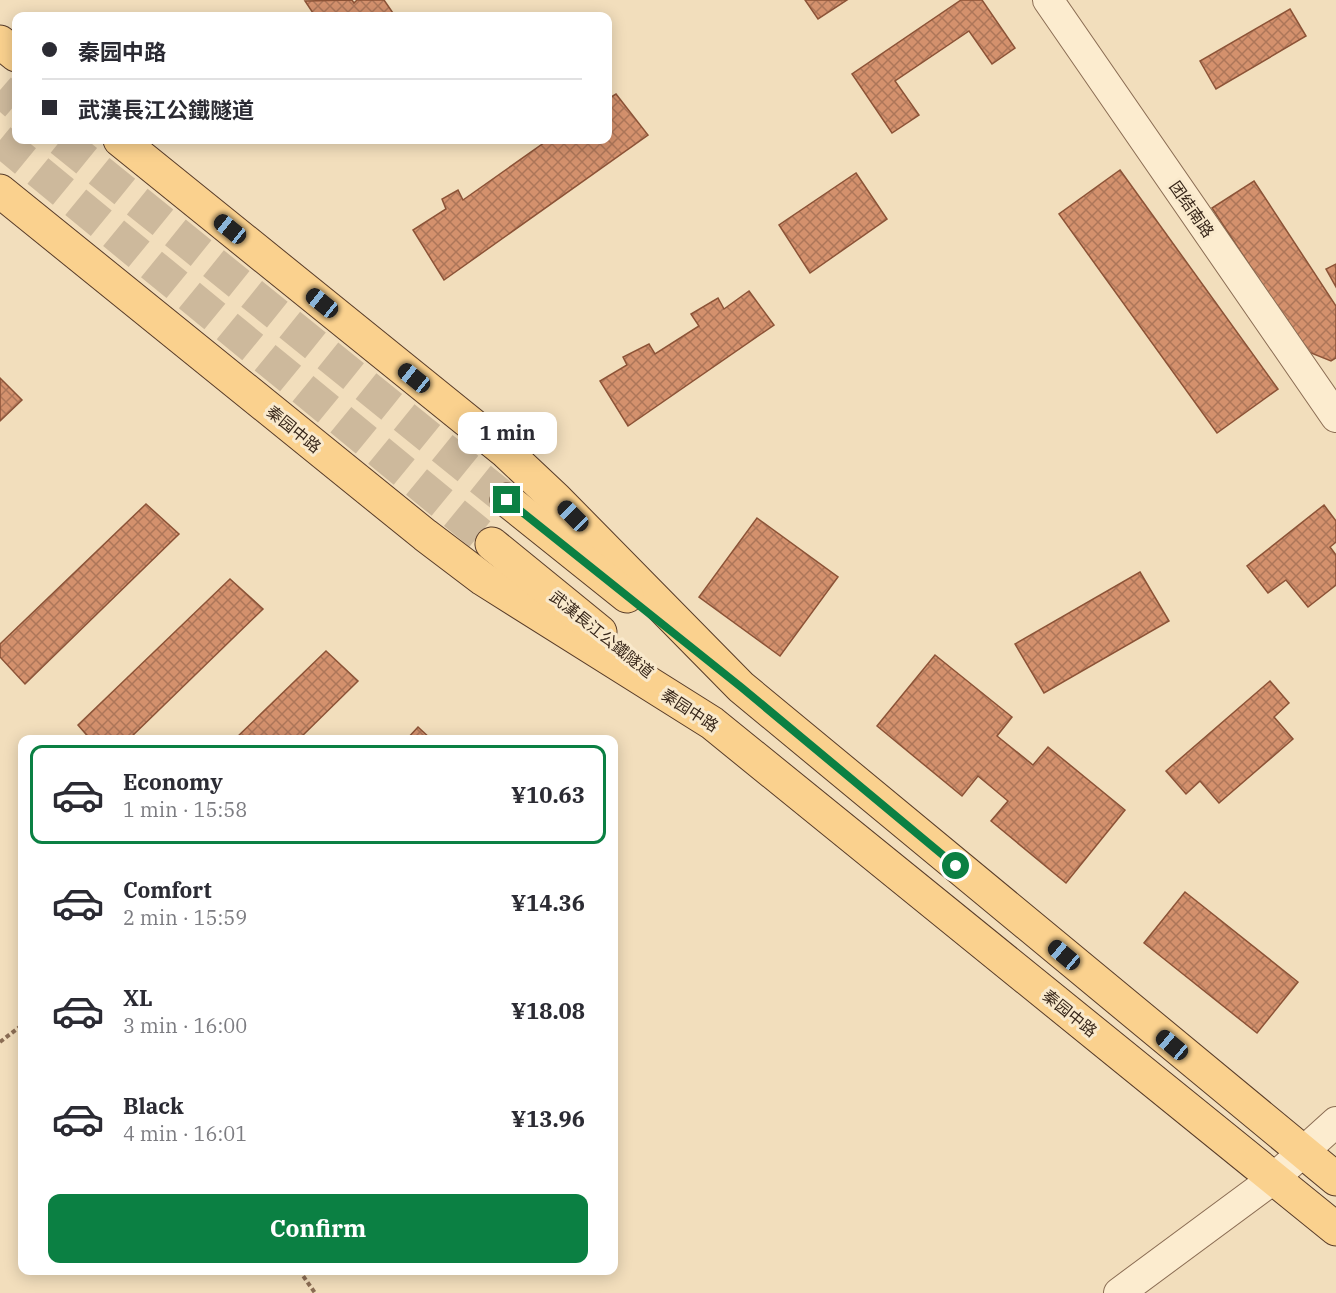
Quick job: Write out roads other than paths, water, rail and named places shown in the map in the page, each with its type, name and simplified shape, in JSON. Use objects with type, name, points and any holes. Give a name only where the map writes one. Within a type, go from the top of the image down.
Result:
[{"type":"main road","points":[[0,42],[12,52]]},
{"type":"main road","points":[[125,144],[506,452],[556,499],[741,687]]},
{"type":"main road","name":"秦园中路","points":[[0,191],[425,535],[483,579],[712,723],[1336,1229]]},
{"type":"main road","points":[[507,500],[741,687],[1336,1179]]},
{"type":"main road","name":"武漢長江公鐵隧道","points":[[492,544],[712,723]]},
{"type":"street","name":"团结南路","points":[[1048,0],[1336,417]]},
{"type":"street","points":[[1119,1293],[1273,1179],[1336,1122]]},
{"type":"tunnel","points":[[0,90],[12,100]]},
{"type":"tunnel","points":[[0,140],[492,544]]},
{"type":"tunnel","points":[[66,144],[507,500]]}]
